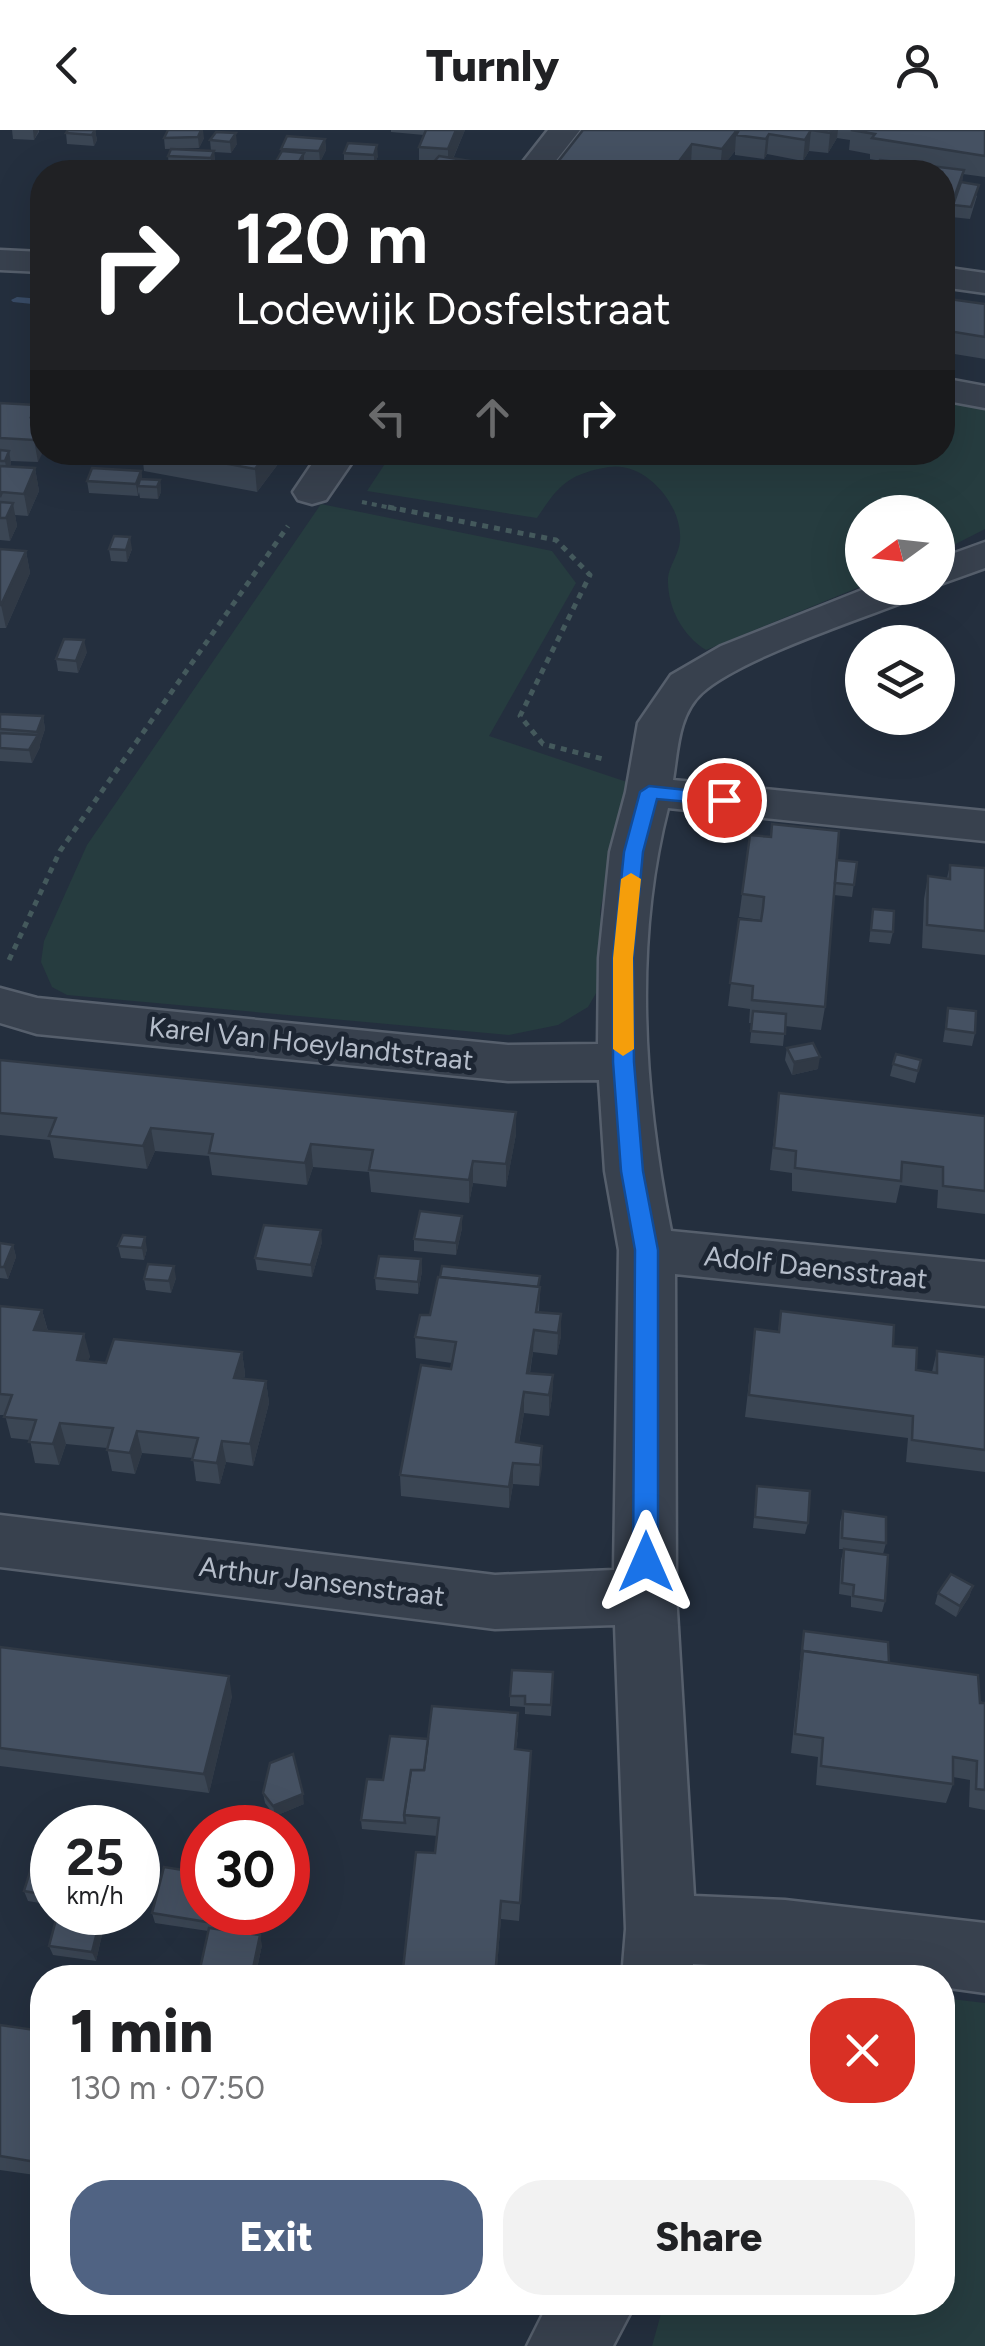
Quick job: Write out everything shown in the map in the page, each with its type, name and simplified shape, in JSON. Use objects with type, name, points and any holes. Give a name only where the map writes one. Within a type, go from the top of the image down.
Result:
[{"type":"street","points":[[540,160],[564,130]]},
{"type":"street","points":[[3,266],[30,263]]},
{"type":"street","points":[[955,279],[985,283]]},
{"type":"street","points":[[955,391],[985,397]]},
{"type":"street","points":[[312,492],[331,465]]},
{"type":"street","points":[[955,566],[985,554]]},
{"type":"street","points":[[860,605],[736,655],[686,684],[660,723],[651,782],[633,852],[623,958],[623,1062],[632,1171],[646,1250],[646,1594],[659,1953],[785,1934],[985,1958]]},
{"type":"street","points":[[651,782],[985,826]]},
{"type":"street","name":"Karel Van Hoeylandtstraat","points":[[3,986],[37,1016],[488,1061],[623,1062]]},
{"type":"street","name":"Adolf Daensstraat","points":[[646,1250],[985,1284]]},
{"type":"street","name":"Arthur Jansenstraat","points":[[0,1541],[495,1602],[588,1601],[646,1594]]},
{"type":"street","points":[[566,2346],[588,2315]]},
{"type":"path","points":[[3,986],[60,851],[312,492],[556,540],[590,575],[520,716],[543,744],[651,782]]},
{"type":"green space","points":[[955,403],[985,408],[985,529],[955,544],[955,495],[845,495],[845,593],[706,650],[683,628],[673,610],[668,578],[678,551],[679,527],[668,500],[648,478],[623,467],[584,473],[559,489],[537,518],[367,491],[384,465],[955,465]]},
{"type":"green space","points":[[321,504],[552,551],[576,583],[489,736],[627,782],[600,911],[605,978],[588,1007],[558,1025],[509,1035],[67,995],[52,987],[41,962],[44,941],[87,845]]},
{"type":"green space","points":[[955,1999],[985,2003],[985,2346],[652,2346],[661,2315],[955,2315]]},
{"type":"building","points":[[95,130],[92,135],[66,133]]},
{"type":"building","points":[[168,130],[201,130],[198,137],[164,138]]},
{"type":"building","points":[[426,130],[456,130],[448,149],[419,147]]},
{"type":"building","points":[[583,130],[737,130],[722,149],[692,144],[680,160],[559,160]]},
{"type":"building","points":[[739,130],[811,130],[805,140],[769,134],[766,139],[736,135]]},
{"type":"building","points":[[851,130],[985,130],[985,156],[872,138],[875,134]]},
{"type":"building","points":[[216,132],[236,133],[230,142],[210,140]]},
{"type":"building","points":[[287,136],[325,139],[319,151],[281,149]]},
{"type":"building","points":[[348,143],[377,145],[374,155],[344,153]]},
{"type":"building","points":[[171,149],[214,151],[211,158],[168,156]]},
{"type":"building","points":[[282,151],[304,153],[300,160],[277,160]]},
{"type":"building","points":[[955,169],[964,170],[955,195]]},
{"type":"building","points":[[961,182],[979,185],[971,207],[955,205]]},
{"type":"building","points":[[955,300],[985,304],[985,337],[955,332]]},
{"type":"building","points":[[0,403],[30,405],[30,440],[0,438]]},
{"type":"building","points":[[0,450],[9,451],[5,461],[0,461]]},
{"type":"building","points":[[0,466],[35,468],[24,494],[2,492],[0,497]]},
{"type":"building","points":[[92,468],[141,471],[136,484],[87,481]]},
{"type":"building","points":[[140,479],[160,480],[157,487],[138,486]]},
{"type":"building","points":[[0,502],[13,503],[6,518],[0,518]]},
{"type":"building","points":[[114,536],[130,537],[126,550],[109,549]]},
{"type":"building","points":[[0,549],[26,551],[1,605],[0,605]]},
{"type":"building","points":[[64,639],[84,640],[76,661],[56,659]]},
{"type":"building","points":[[0,714],[43,716],[37,732],[0,729]]},
{"type":"building","points":[[0,733],[38,735],[29,750],[0,748]]},
{"type":"building","points":[[772,824],[839,831],[825,1007],[752,1000],[753,986],[730,983],[739,919],[761,921],[763,908],[764,897],[742,894],[750,835],[771,837]]},
{"type":"building","points":[[837,860],[857,862],[854,885],[835,883]]},
{"type":"building","points":[[950,865],[985,868],[985,931],[927,925],[928,876],[950,879]]},
{"type":"building","points":[[873,909],[894,911],[893,932],[871,930]]},
{"type":"building","points":[[948,1008],[976,1011],[975,1033],[946,1029]]},
{"type":"building","points":[[753,1011],[786,1014],[785,1034],[751,1031]]},
{"type":"building","points":[[813,1043],[820,1057],[794,1062],[787,1048]]},
{"type":"building","points":[[896,1054],[921,1060],[918,1071],[893,1064]]},
{"type":"building","points":[[0,1060],[516,1112],[506,1164],[473,1161],[469,1180],[369,1170],[373,1150],[311,1144],[305,1163],[209,1153],[213,1134],[151,1128],[143,1146],[49,1136],[56,1118],[0,1113]]},
{"type":"building","points":[[779,1093],[985,1116],[985,1191],[943,1186],[943,1167],[902,1162],[901,1181],[795,1168],[796,1151],[774,1148]]},
{"type":"building","points":[[420,1211],[462,1216],[456,1243],[414,1239]]},
{"type":"building","points":[[264,1225],[321,1230],[311,1265],[255,1258]]},
{"type":"building","points":[[123,1235],[145,1237],[142,1248],[118,1246]]},
{"type":"building","points":[[0,1243],[13,1245],[4,1267],[0,1267]]},
{"type":"building","points":[[379,1256],[421,1259],[418,1282],[375,1278]]},
{"type":"building","points":[[148,1264],[174,1266],[169,1281],[144,1279]]},
{"type":"building","points":[[442,1266],[540,1276],[538,1287],[440,1277]]},
{"type":"building","points":[[438,1277],[540,1287],[536,1312],[561,1314],[558,1333],[534,1330],[527,1373],[553,1375],[549,1395],[524,1392],[516,1442],[542,1446],[540,1465],[513,1463],[509,1487],[400,1475],[421,1365],[451,1369],[456,1342],[415,1337],[420,1315],[430,1315]]},
{"type":"building","points":[[0,1306],[42,1310],[34,1330],[84,1334],[77,1360],[106,1363],[114,1339],[242,1352],[234,1378],[266,1381],[250,1444],[222,1441],[217,1463],[192,1460],[198,1438],[137,1431],[130,1453],[107,1450],[113,1428],[60,1423],[53,1444],[29,1442],[36,1420],[4,1417],[12,1395],[0,1394]]},
{"type":"building","points":[[781,1311],[894,1325],[893,1346],[917,1348],[916,1370],[937,1373],[937,1351],[985,1357],[985,1450],[912,1440],[913,1416],[749,1395],[755,1329],[779,1332]]},
{"type":"building","points":[[757,1486],[810,1491],[808,1523],[755,1517]]},
{"type":"building","points":[[843,1511],[886,1517],[886,1543],[842,1538]]},
{"type":"building","points":[[844,1549],[888,1555],[885,1601],[853,1596],[854,1585],[842,1583]]},
{"type":"building","points":[[951,1574],[973,1586],[960,1606],[938,1593]]},
{"type":"building","points":[[804,1631],[888,1642],[889,1663],[803,1651],[801,1660]]},
{"type":"building","points":[[0,1647],[229,1676],[204,1774],[0,1748]]},
{"type":"building","points":[[803,1651],[978,1675],[980,1703],[985,1703],[985,1790],[976,1789],[977,1761],[953,1757],[953,1784],[821,1766],[823,1738],[795,1734]]},
{"type":"building","points":[[512,1670],[553,1672],[551,1705],[525,1704],[525,1696],[510,1696]]},
{"type":"building","points":[[432,1706],[518,1713],[515,1749],[531,1751],[520,1903],[501,1901],[496,1965],[403,1965],[416,1852],[435,1853],[439,1818],[404,1815],[411,1770],[424,1770]]},
{"type":"building","points":[[390,1736],[428,1739],[424,1770],[411,1770],[405,1823],[361,1820],[367,1779],[383,1780]]},
{"type":"building","points":[[293,1754],[303,1794],[272,1805],[263,1793],[270,1763]]},
{"type":"building","points":[[164,1867],[180,1870],[180,1918],[160,1914]]},
{"type":"building","points":[[52,1935],[96,1935],[92,1952],[49,1946]]},
{"type":"building","points":[[207,1935],[260,1935],[254,1965],[201,1965]]},
{"type":"building","points":[[0,2025],[30,2029],[30,2161],[0,2156]]},
{"type":"waterway","points":[[17,300],[30,301]]},
{"type":"slow traffic","points":[[623,1049],[623,958],[631,879]]},
{"type":"route","points":[[646,1562],[646,1250],[632,1171],[623,1062],[623,958],[633,852],[649,792],[724,800]]}]
